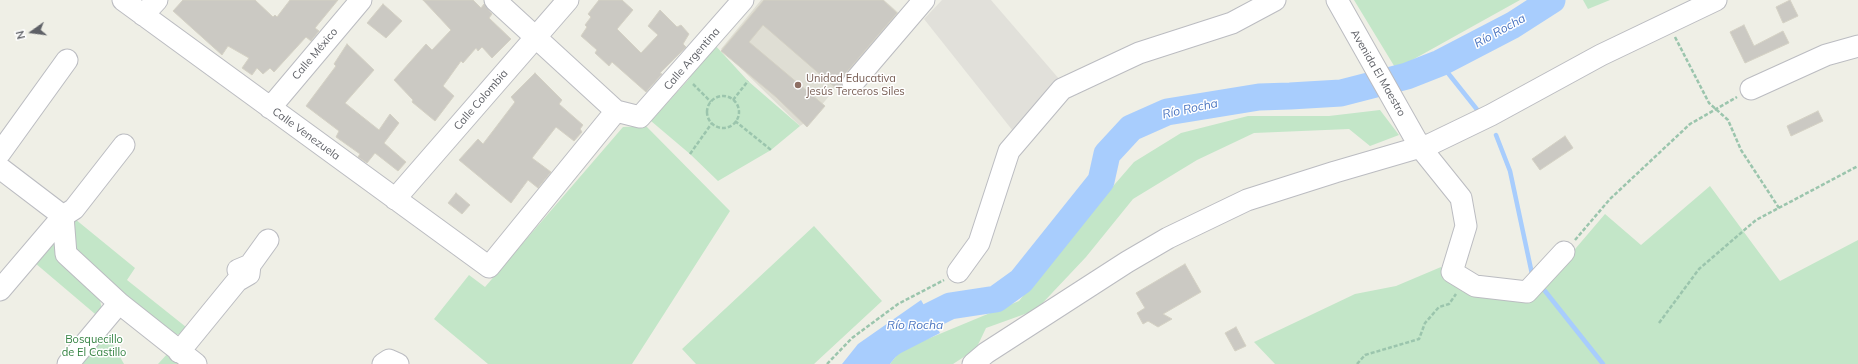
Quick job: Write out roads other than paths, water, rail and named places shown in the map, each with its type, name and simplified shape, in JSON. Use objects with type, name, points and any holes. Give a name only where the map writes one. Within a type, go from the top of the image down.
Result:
[{"type":"street","name":"Calle Venezuela","points":[[123,0],[150,8],[270,108],[489,267],[616,111]]},
{"type":"street","name":"Calle México","points":[[270,108],[361,0]]},
{"type":"street","points":[[495,0],[616,111]]},
{"type":"street","name":"Calle Colombia","points":[[395,199],[568,0]]},
{"type":"street","name":"Calle Argentina","points":[[616,111],[640,117],[743,0]]},
{"type":"street","points":[[958,272],[979,244],[1009,151],[1062,89],[1139,53],[1232,23],[1275,0]]},
{"type":"street","name":"Avenida El Maestro","points":[[1337,0],[1420,147],[1461,198],[1466,226],[1452,272],[1475,286],[1527,292],[1564,252]]},
{"type":"street","points":[[973,364],[986,353],[1127,262],[1168,238],[1247,200],[1431,144],[1491,115],[1601,55],[1716,0]]},
{"type":"street","points":[[853,83],[916,3]]},
{"type":"street","points":[[1751,89],[1826,55],[1858,46]]},
{"type":"street","points":[[0,153],[67,60]]},
{"type":"street","points":[[0,290],[63,216],[74,209],[124,145]]},
{"type":"street","points":[[0,168],[63,216],[66,254],[119,303],[187,358],[237,281],[249,274],[250,265],[268,240]]},
{"type":"street","points":[[68,364],[119,303]]},
{"type":"street","points":[[383,364],[389,360],[398,364]]},
{"type":"water","name":"Río Rocha","points":[[921,300],[940,333],[897,355],[890,364],[842,364],[858,344]]},
{"type":"waterway","name":"Río Rocha","points":[[868,364],[870,360],[918,322],[950,306],[996,299],[1021,281],[1101,181],[1107,154],[1131,128],[1167,112],[1259,97],[1341,93],[1407,76],[1440,63],[1513,25],[1552,0]]},
{"type":"waterway","points":[[1440,63],[1479,112]]},
{"type":"waterway","points":[[1496,135],[1510,171],[1532,274]]},
{"type":"waterway","points":[[1545,291],[1603,364]]},
{"type":"place","name":"Unidad Educativa Jesús Terceros Siles","points":[[798,85]]},
{"type":"park label","name":"Bosquecillo de El Castillo","points":[[94,346]]}]
